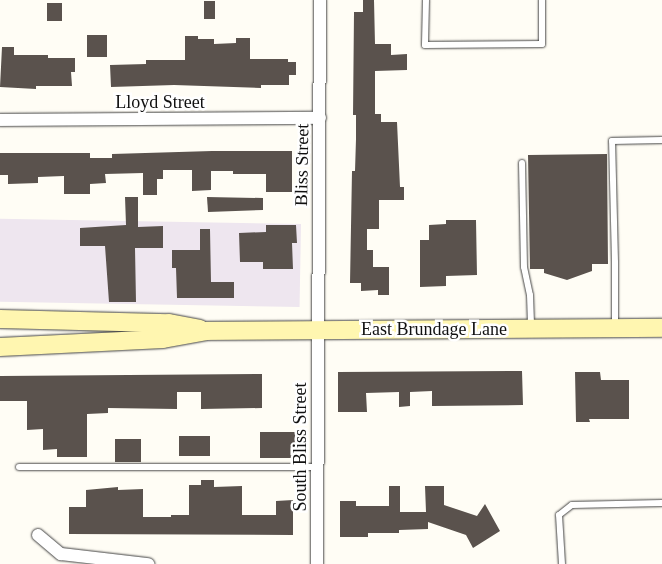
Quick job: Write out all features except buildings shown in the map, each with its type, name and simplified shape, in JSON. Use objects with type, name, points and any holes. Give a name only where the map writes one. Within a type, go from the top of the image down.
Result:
[{"type":"main road","name":"East Brundage Lane","points":[[0,319],[168,323],[207,330],[662,328]]},
{"type":"main road","name":"East Brundage Lane","points":[[0,347],[163,339],[207,330]]},
{"type":"street","name":"Bliss Street","points":[[318,330],[320,0]]},
{"type":"street","name":"Lloyd Street","points":[[0,120],[320,118]]},
{"type":"street","name":"South Bliss Street","points":[[317,564],[318,330]]},
{"type":"street","points":[[38,535],[61,554],[148,564]]},
{"type":"lane","points":[[426,0],[425,45],[542,44],[542,0]]},
{"type":"lane","points":[[615,328],[612,141],[662,140]]},
{"type":"lane","points":[[522,163],[524,267],[530,295],[531,328]]},
{"type":"lane","points":[[19,467],[317,468]]},
{"type":"lane","points":[[562,564],[559,515],[572,505],[662,503]]},
{"type":"shaded area","points":[[0,219],[301,224],[300,307],[0,302]]}]
